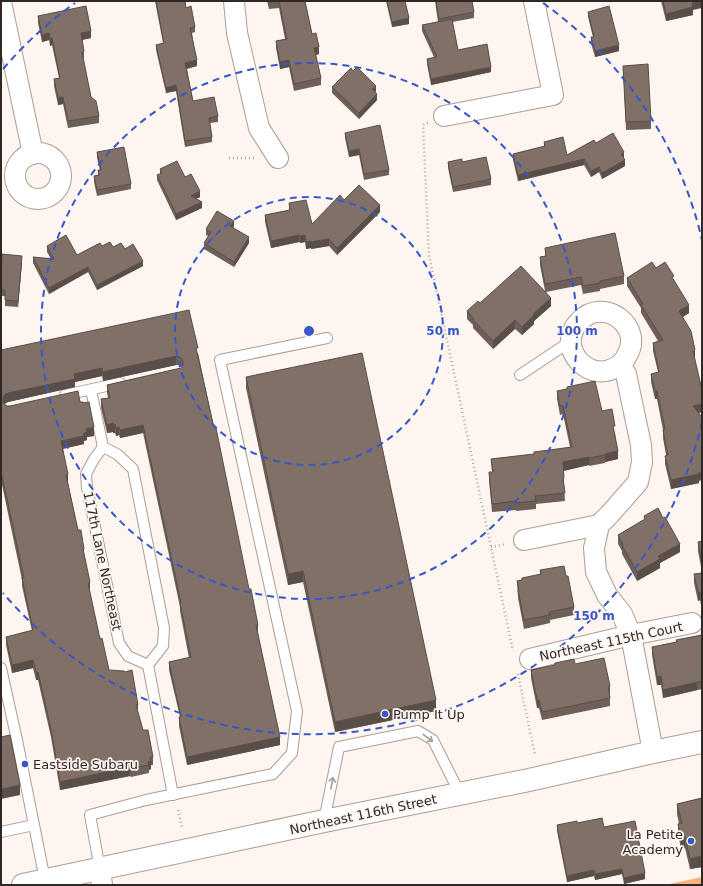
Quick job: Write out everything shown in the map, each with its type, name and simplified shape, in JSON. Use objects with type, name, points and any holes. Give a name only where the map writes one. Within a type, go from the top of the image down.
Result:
[{"type":"street","points":[[234,1],[238,33],[259,128],[278,158]]},
{"type":"street","points":[[444,116],[553,95],[534,1]]},
{"type":"street","points":[[1,2],[33,154]]},
{"type":"street","points":[[597,312],[606,312],[614,314],[626,325],[630,333],[630,350],[626,358],[620,364],[613,369],[596,371],[588,369],[575,357],[572,350],[572,333],[582,318],[597,312]]},
{"type":"street","points":[[620,364],[626,374],[641,445],[642,462],[638,482],[599,525],[594,548],[596,572],[607,595],[622,614],[630,635],[653,752]]},
{"type":"street","points":[[524,540],[599,525]]},
{"type":"street","name":"Northeast 115th Court","points":[[520,661],[630,635],[692,623]]},
{"type":"street","name":"Northeast 116th Street","points":[[23,885],[45,880],[101,877],[324,821],[529,780],[702,742]]},
{"type":"lane","points":[[101,877],[90,815],[146,800],[273,774],[292,753],[298,711],[220,360],[327,338]]},
{"type":"lane","points":[[520,375],[571,341]]},
{"type":"lane","points":[[54,398],[126,382]]},
{"type":"lane","points":[[91,390],[103,447],[117,454],[133,469],[164,628],[163,646],[148,665],[173,795]]},
{"type":"lane","name":"117th Lane Northeast","points":[[103,447],[94,459],[86,474],[87,488],[119,643],[128,656],[148,665]]},
{"type":"lane","points":[[1,668],[45,880]]},
{"type":"lane","points":[[324,821],[339,748],[418,731],[433,740],[460,794]]},
{"type":"lane","points":[[1,832],[34,825]]},
{"type":"path","points":[[444,116],[423,125],[429,255],[520,661],[535,756]]},
{"type":"path","points":[[178,810],[182,827]]},
{"type":"shaded area","points":[[702,877],[702,885],[665,885]]},
{"type":"building","points":[[156,1],[185,1],[186,8],[191,6],[195,27],[190,28],[197,60],[185,63],[193,101],[214,97],[218,116],[209,118],[212,137],[185,141],[176,85],[166,88],[156,45],[164,43]]},
{"type":"building","points":[[279,1],[305,1],[312,34],[316,33],[319,47],[314,48],[321,78],[294,84],[289,60],[280,62],[276,41],[287,39]]},
{"type":"building","points":[[387,1],[405,1],[409,18],[392,22]]},
{"type":"building","points":[[436,1],[472,1],[474,12],[439,19]]},
{"type":"building","points":[[663,1],[699,1],[692,3],[693,7],[666,14]]},
{"type":"building","points":[[86,6],[91,31],[81,33],[84,51],[82,52],[91,97],[96,101],[99,116],[68,121],[63,97],[58,98],[54,79],[60,78],[52,38],[50,38],[49,33],[42,35],[38,16]]},
{"type":"building","points":[[609,6],[619,45],[595,51],[591,37],[594,37],[588,12]]},
{"type":"building","points":[[452,19],[458,50],[487,44],[491,67],[431,79],[427,59],[437,57],[422,25]]},
{"type":"building","points":[[648,64],[651,121],[626,122],[623,66]]},
{"type":"building","points":[[357,67],[376,86],[372,89],[377,94],[359,113],[332,87],[351,68],[353,71]]},
{"type":"building","points":[[380,125],[389,170],[364,174],[359,149],[349,151],[345,133]]},
{"type":"building","points":[[613,133],[624,152],[621,154],[625,160],[602,173],[599,167],[591,171],[584,159],[518,175],[513,154],[545,146],[544,142],[563,137],[567,155],[594,140],[596,143]]},
{"type":"building","points":[[124,147],[131,184],[97,190],[94,176],[99,175],[98,170],[101,170],[97,152]]},
{"type":"building","points":[[486,157],[491,179],[453,187],[448,162],[462,159],[462,162]]},
{"type":"building","points":[[177,161],[185,177],[191,174],[200,191],[191,196],[202,202],[176,214],[157,175],[162,173],[160,169]]},
{"type":"building","points":[[359,185],[380,205],[337,248],[329,239],[306,242],[305,235],[271,241],[265,215],[290,210],[289,203],[306,200],[312,224],[340,195],[344,200]]},
{"type":"building","points":[[217,211],[234,221],[230,226],[249,237],[234,262],[204,243],[211,232],[206,229]]},
{"type":"building","points":[[615,233],[624,276],[583,286],[581,277],[545,284],[540,257],[546,256],[545,248]]},
{"type":"building","points":[[66,235],[77,255],[100,243],[102,246],[110,242],[113,247],[121,243],[125,249],[133,244],[143,261],[97,285],[88,267],[49,288],[33,257],[54,259],[47,246]]},
{"type":"building","points":[[2,254],[22,256],[18,301],[5,300],[5,290],[1,290]]},
{"type":"building","points":[[652,262],[656,268],[665,262],[689,305],[679,311],[691,331],[695,350],[693,351],[702,390],[702,404],[693,406],[702,417],[702,472],[671,480],[665,456],[668,455],[663,430],[665,429],[657,391],[655,391],[651,374],[659,372],[653,343],[663,340],[641,305],[643,304],[627,278]]},
{"type":"building","points":[[521,266],[551,298],[533,314],[534,315],[522,327],[515,320],[493,341],[473,320],[474,319],[467,311],[478,301],[480,303]]},
{"type":"building","points":[[189,310],[214,428],[216,428],[249,589],[251,589],[258,625],[256,625],[280,737],[187,757],[179,717],[181,717],[169,662],[191,657],[143,425],[120,430],[119,427],[116,428],[115,424],[113,425],[113,423],[107,425],[101,399],[110,398],[107,385],[181,368],[183,362],[182,359],[176,356],[103,372],[102,368],[74,374],[75,379],[8,393],[4,395],[3,398],[4,404],[10,406],[78,391],[80,402],[89,402],[94,427],[86,429],[87,432],[84,433],[84,436],[61,441],[68,474],[66,475],[78,530],[81,530],[83,549],[90,582],[88,583],[100,639],[102,638],[109,670],[125,672],[132,670],[138,705],[136,705],[143,730],[148,730],[153,757],[150,757],[151,761],[148,762],[149,765],[130,767],[60,782],[51,729],[38,672],[36,672],[33,660],[12,665],[6,637],[33,630],[22,578],[24,578],[1,471],[1,350]]},
{"type":"building","points":[[362,353],[436,700],[335,722],[303,571],[288,574],[246,377]]},
{"type":"building","points":[[595,381],[602,411],[612,409],[615,426],[613,426],[618,451],[605,455],[563,462],[565,493],[535,496],[536,501],[516,503],[516,501],[492,504],[489,472],[493,472],[491,459],[534,454],[534,452],[572,447],[563,406],[560,406],[557,391],[567,389],[567,387]]},
{"type":"building","points":[[658,508],[663,518],[665,517],[680,544],[658,556],[660,559],[637,572],[618,535],[645,519],[644,516]]},
{"type":"building","points":[[702,541],[702,563],[698,542]]},
{"type":"building","points":[[564,566],[566,576],[568,576],[574,607],[549,612],[550,615],[524,620],[517,581],[522,580],[522,578],[541,574],[540,570]]},
{"type":"building","points":[[702,573],[702,601],[700,592],[698,592],[694,574]]},
{"type":"building","points":[[702,635],[702,681],[663,690],[661,676],[657,677],[652,647],[677,642],[676,640]]},
{"type":"building","points":[[604,658],[610,686],[608,687],[610,698],[542,712],[539,700],[537,700],[531,670],[574,659],[575,664]]},
{"type":"building","points":[[10,735],[20,785],[1,789],[1,737]]},
{"type":"building","name":"La Petite Academy","points":[[702,798],[702,856],[690,859],[685,837],[681,838],[678,824],[682,823],[677,804]]},
{"type":"building","points":[[602,818],[604,827],[635,821],[645,873],[624,878],[622,869],[595,874],[594,870],[567,876],[557,825]]},
{"type":"place","name":"Pump It Up","points":[[385,714]]},
{"type":"place","name":"Eastside Subaru","points":[[25,764]]},
{"type":"place","name":"La Petite Academy","points":[[691,841]]}]
